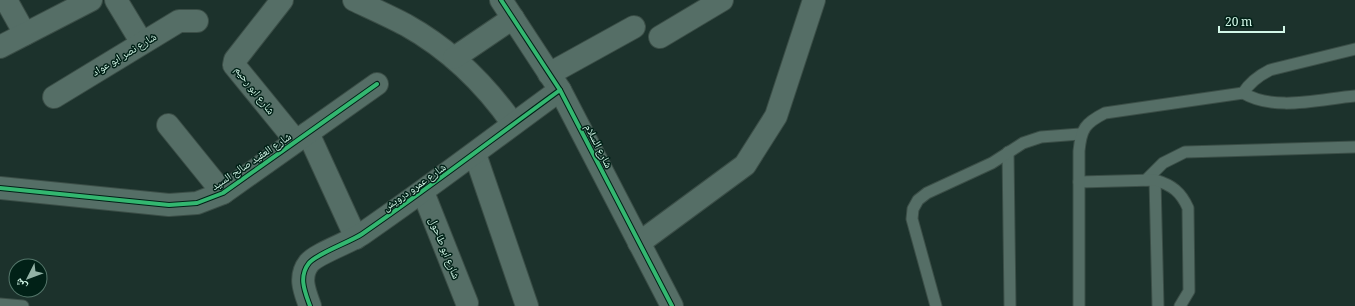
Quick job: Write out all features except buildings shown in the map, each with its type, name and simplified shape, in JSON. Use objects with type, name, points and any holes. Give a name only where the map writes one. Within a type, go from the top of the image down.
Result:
[{"type":"street","points":[[6,0],[25,34]]},
{"type":"street","points":[[116,0],[142,43]]},
{"type":"street","name":"شارع ابو رحيم","points":[[282,0],[235,60],[234,64],[302,137]]},
{"type":"street","points":[[354,0],[406,25],[454,58],[482,84],[513,124]]},
{"type":"street","name":"شارع السلام","points":[[502,0],[554,82],[672,306]]},
{"type":"street","points":[[660,37],[722,0]]},
{"type":"street","points":[[639,243],[745,165],[776,116],[814,0]]},
{"type":"street","points":[[0,47],[77,3]]},
{"type":"street","points":[[454,58],[513,18]]},
{"type":"street","name":"شارع نصر ابو عواد","points":[[54,97],[179,21],[197,22]]},
{"type":"street","name":"شارع عمرو درويش","points":[[310,306],[304,290],[303,280],[304,270],[310,261],[356,238],[423,192],[513,124],[554,82],[634,27]]},
{"type":"street","name":"شارع العقيد صالح السيد","points":[[0,188],[169,205],[197,203],[223,193],[377,84]]},
{"type":"street","points":[[168,125],[223,193]]},
{"type":"street","points":[[302,137],[356,238]]},
{"type":"street","points":[[475,154],[526,306]]},
{"type":"street","name":"شارع ابو طاحول","points":[[423,192],[467,303]]},
{"type":"lane","points":[[1243,93],[1250,83],[1259,75],[1270,70],[1355,49]]},
{"type":"lane","points":[[1079,306],[1080,134],[1090,121],[1105,113],[1243,93],[1254,99],[1276,104],[1355,96]]},
{"type":"lane","points":[[936,306],[912,219],[913,209],[918,200],[928,193],[976,171],[1023,143],[1041,137],[1080,134]]},
{"type":"lane","points":[[1158,306],[1151,180],[1163,163],[1185,152],[1355,147]]},
{"type":"lane","points":[[1008,152],[1010,306]]},
{"type":"lane","points":[[1079,182],[1151,180],[1166,183],[1176,189],[1188,208],[1189,291],[1180,306]]},
{"type":"lane","points":[[0,304],[23,306]]},
{"type":"cycle path","points":[[501,0],[560,90],[672,306]]},
{"type":"cycle path","points":[[0,188],[169,205],[197,203],[223,193],[377,84]]},
{"type":"cycle path","points":[[310,306],[303,279],[306,268],[313,259],[350,241],[387,217],[560,90]]}]
